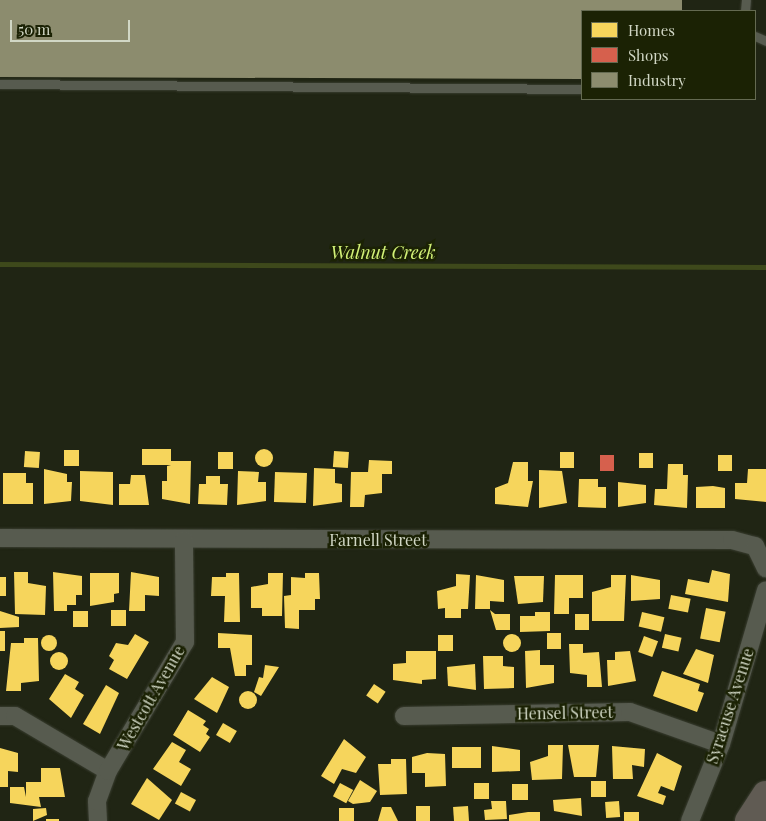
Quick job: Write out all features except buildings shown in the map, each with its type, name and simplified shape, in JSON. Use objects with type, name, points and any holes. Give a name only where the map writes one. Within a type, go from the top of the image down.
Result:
[{"type":"highway","points":[[749,821],[766,795]]},
{"type":"street","name":"Farnell Street","points":[[0,538],[732,540],[755,546],[766,569]]},
{"type":"street","name":"Westcott Avenue","points":[[98,821],[97,801],[108,770],[185,642],[184,540]]},
{"type":"street","name":"Syracuse Avenue","points":[[690,821],[721,744],[766,590]]},
{"type":"street","name":"Hensel Street","points":[[404,716],[630,712],[721,744]]},
{"type":"street","points":[[0,716],[15,716],[108,770]]},
{"type":"lane","points":[[0,84],[581,89]]},
{"type":"waterway","name":"Walnut Creek","points":[[0,264],[766,267]]}]
